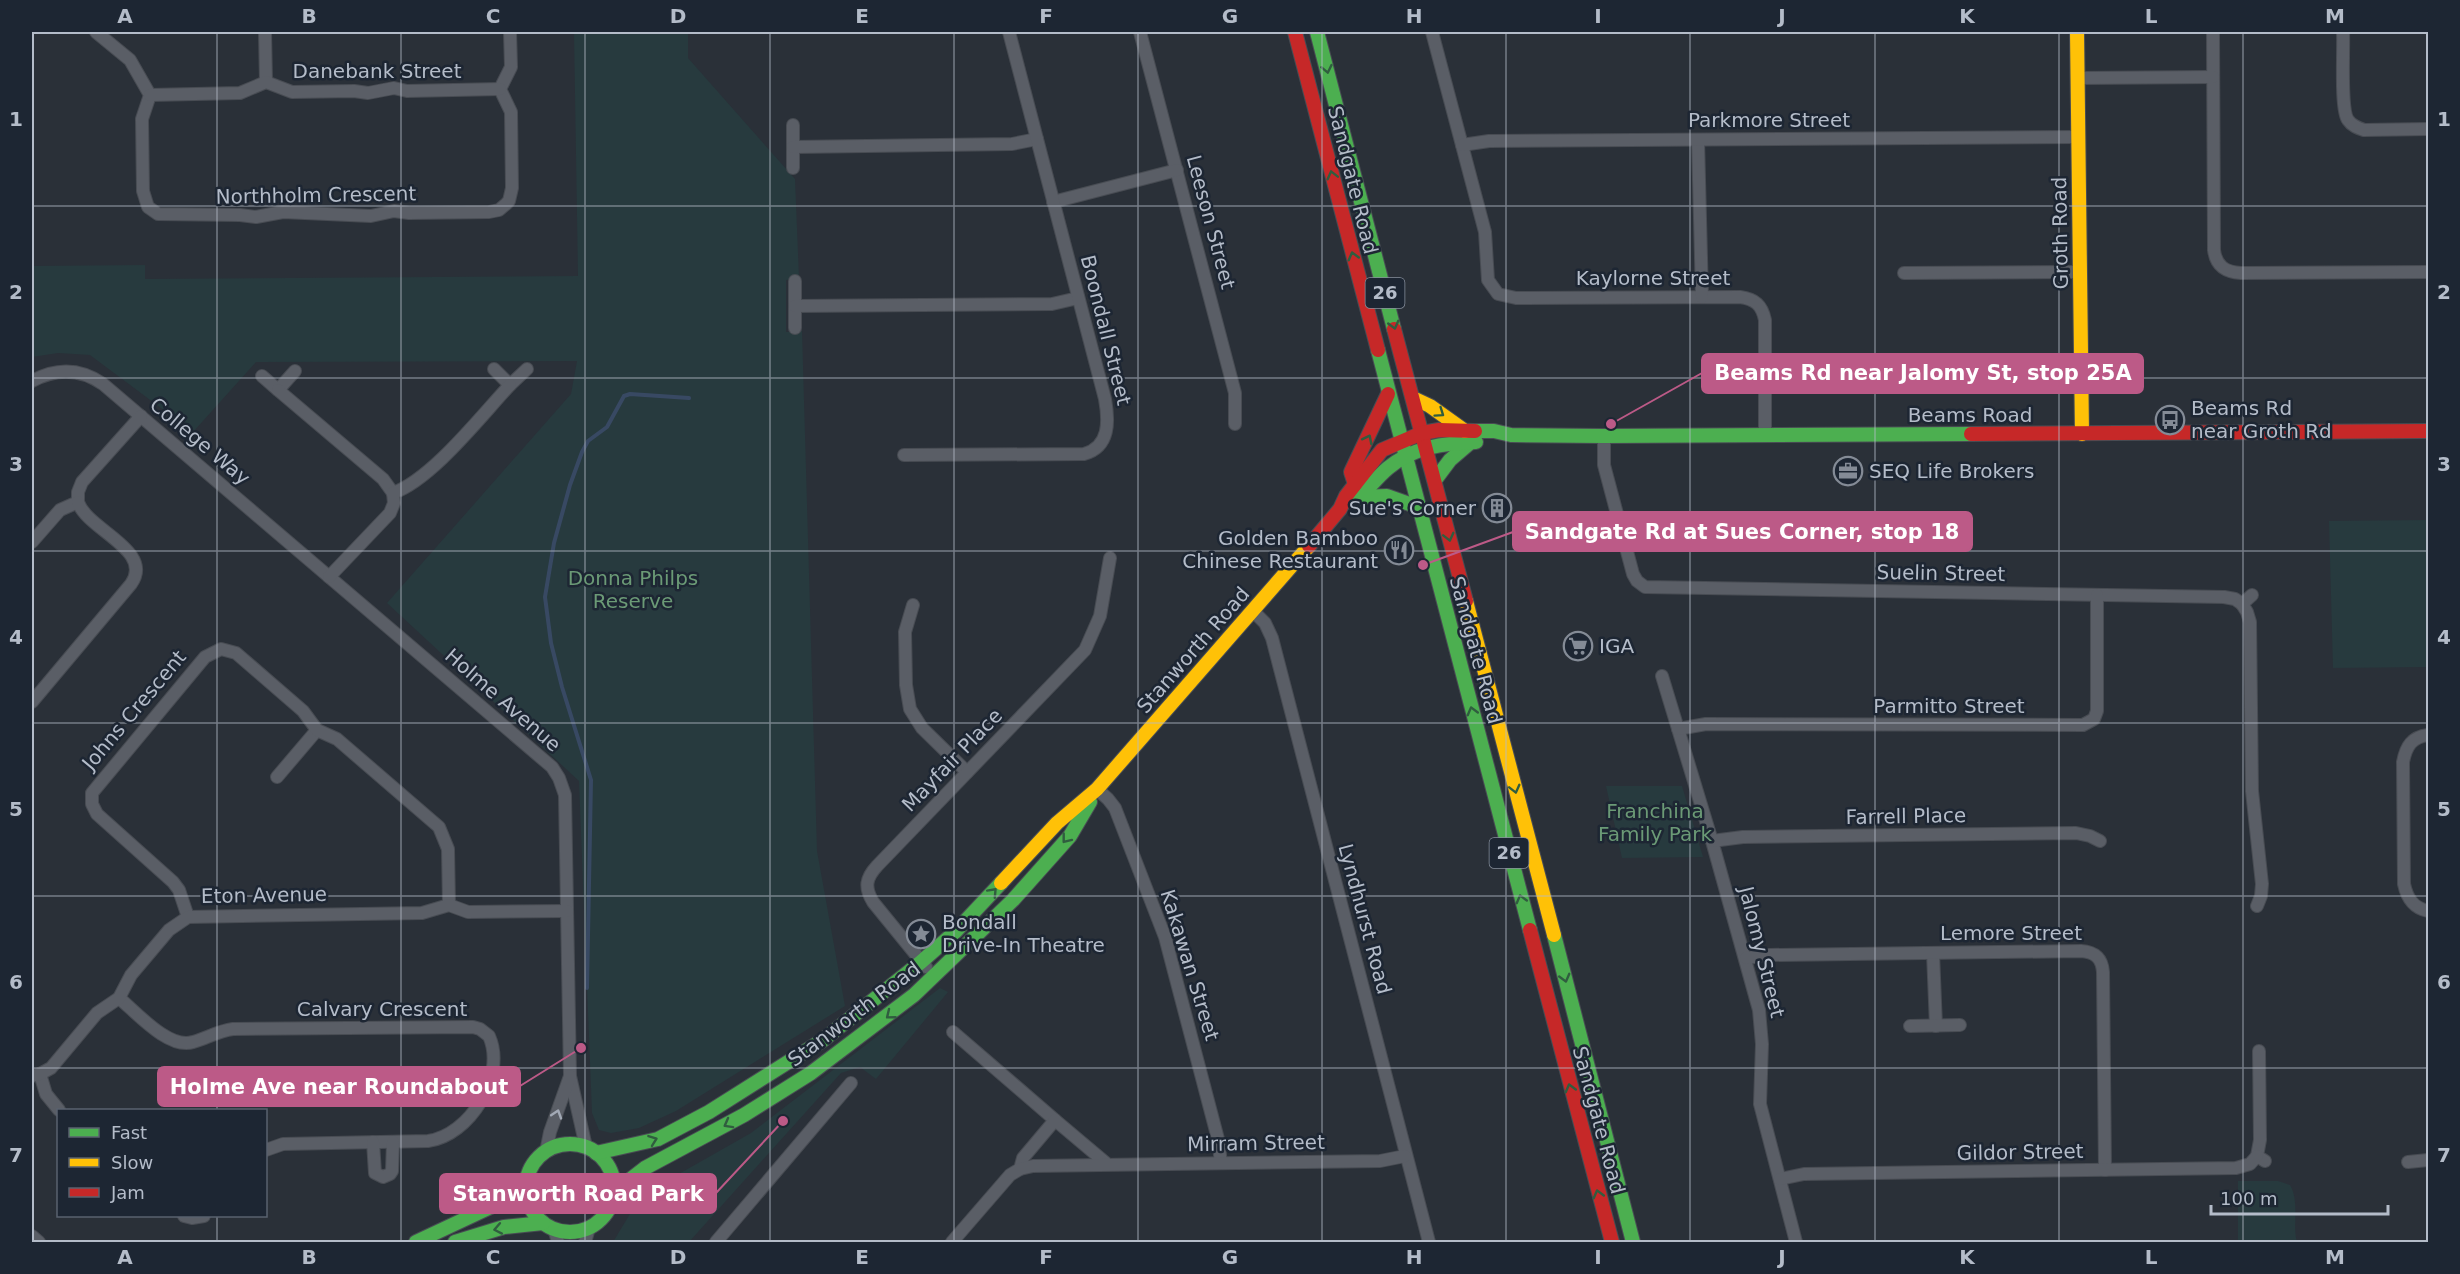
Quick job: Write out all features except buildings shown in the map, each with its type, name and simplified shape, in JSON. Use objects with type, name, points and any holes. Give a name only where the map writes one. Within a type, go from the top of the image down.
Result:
[{"type":"main road","name":"Sandgate Road","points":[[1295,32],[1612,1242]]},
{"type":"main road","name":"Sandgate Road","points":[[1317,32],[1633,1242]]},
{"type":"main road","name":"Groth Road","points":[[2077,32],[2082,434]]},
{"type":"main road","points":[[1388,394],[1351,472],[1357,490],[1388,496],[1418,507]]},
{"type":"main road","points":[[1413,398],[1430,406],[1468,436],[1435,480]]},
{"type":"main road","name":"Beams Road","points":[[1426,448],[1494,431],[1511,435],[1604,436],[2428,431]]},
{"type":"main road","name":"Beams Road","points":[[1401,441],[1422,433],[1468,436]]},
{"type":"main road","name":"Stanworth Road","points":[[591,1150],[658,1139],[709,1112],[823,1040],[921,962],[956,931],[1057,823],[1097,789],[1357,490],[1382,450],[1401,441]]},
{"type":"main road","name":"Stanworth Road","points":[[1357,490],[1405,457],[1426,448]]},
{"type":"main road","name":"Stanworth Road","points":[[614,1192],[645,1168],[744,1115],[811,1073],[881,1022],[935,977],[1013,900],[1070,836],[1097,789]]},
{"type":"main road","points":[[416,1242],[496,1204],[527,1179],[537,1159],[559,1146],[573,1144],[591,1150],[607,1164],[613,1177],[614,1192],[606,1213],[589,1228],[577,1232],[504,1227],[456,1242]]},
{"type":"main road","points":[[527,1179],[529,1203],[552,1231]]},
{"type":"street","points":[[96,32],[130,60],[150,95]]},
{"type":"street","points":[[265,32],[266,82]]},
{"type":"street","points":[[500,90],[511,67],[510,32]]},
{"type":"street","name":"Boondall Street","points":[[904,455],[1078,454],[1090,452],[1100,445],[1107,430],[1108,413],[1009,32]]},
{"type":"street","name":"Leeson Street","points":[[1140,32],[1235,393],[1235,424]]},
{"type":"street","points":[[1432,32],[1462,145]]},
{"type":"street","points":[[2213,32],[2214,250],[2218,265],[2228,272],[2241,273],[2428,272]]},
{"type":"street","points":[[2343,32],[2344,107],[2349,121],[2364,130],[2428,129]]},
{"type":"street","points":[[2078,78],[2213,77]]},
{"type":"street","name":"Danebank Street","points":[[150,95],[240,93],[266,82],[292,92],[354,91],[368,93],[394,88],[407,91],[500,90]]},
{"type":"street","name":"Northholm Crescent","points":[[150,95],[142,119],[143,181],[145,203],[154,213],[170,216],[240,215],[256,217],[283,212],[371,216],[394,211],[409,213],[489,212],[499,210],[506,204],[512,188],[511,116],[510,107],[500,90]]},
{"type":"street","points":[[793,125],[793,168]]},
{"type":"street","name":"Parkmore Street","points":[[1462,145],[1489,141],[2078,137]]},
{"type":"street","points":[[793,147],[1012,144],[1036,139]]},
{"type":"street","points":[[1698,140],[1702,297]]},
{"type":"street","name":"Kaylorne Street","points":[[1462,145],[1485,231],[1487,275],[1490,285],[1503,296],[1516,298],[1744,297],[1757,303],[1763,310],[1765,320],[1765,435]]},
{"type":"street","points":[[1053,202],[1177,170]]},
{"type":"street","points":[[1904,273],[2079,272]]},
{"type":"street","points":[[795,281],[795,328]]},
{"type":"street","points":[[795,306],[1052,304],[1078,298]]},
{"type":"street","points":[[494,369],[510,386]]},
{"type":"street","points":[[393,493],[407,488],[425,475],[527,369]]},
{"type":"street","name":"College Way","points":[[32,381],[57,371],[81,373],[103,384],[330,577]]},
{"type":"street","points":[[278,390],[295,371]]},
{"type":"street","points":[[262,376],[383,479],[393,493],[394,503],[390,513],[330,577]]},
{"type":"street","points":[[32,702],[131,584],[136,574],[136,564],[128,551],[86,516],[78,502],[78,492],[82,482],[141,416]]},
{"type":"street","name":"Suelin Street","points":[[1604,436],[1604,465],[1633,574],[1639,584],[1645,587],[2224,597],[2235,599],[2242,604]]},
{"type":"street","points":[[32,542],[60,510],[78,502]]},
{"type":"street","name":"Mayfair Place","points":[[935,977],[873,902],[867,892],[867,878],[1085,650],[1100,616],[1110,558]]},
{"type":"street","name":"Holme Avenue","points":[[330,577],[543,757],[556,772],[565,795],[570,1076],[591,1150]]},
{"type":"street","name":"Parmitto Street","points":[[1678,729],[1706,724],[2084,725],[2094,719],[2097,711],[2097,595]]},
{"type":"street","points":[[2252,595],[2242,604],[2250,622],[2252,791],[2262,884],[2257,906]]},
{"type":"street","points":[[913,605],[905,632],[906,685],[910,709],[922,728],[967,772]]},
{"type":"street","name":"Lyndhurst Road","points":[[1253,611],[1265,623],[1272,638],[1429,1242]]},
{"type":"street","name":"Johns Crescent","points":[[188,917],[173,882],[93,810],[91,798],[95,788],[205,657],[221,649],[236,653],[303,711],[317,730],[337,739],[440,826],[448,849],[449,906]]},
{"type":"street","name":"Jalomy Street","points":[[1662,676],[1746,958],[1762,1030],[1760,1104],[1796,1242]]},
{"type":"street","points":[[277,777],[317,730]]},
{"type":"street","points":[[2428,735],[2409,744],[2403,762],[2404,884],[2408,898],[2421,909],[2428,911]]},
{"type":"street","name":"Kakawan Street","points":[[1097,789],[1115,808],[1165,937],[1218,1139],[1221,1163]]},
{"type":"street","name":"Farrell Place","points":[[1712,841],[1743,837],[2076,833],[2100,841]]},
{"type":"street","name":"Eton Avenue","points":[[36,1075],[51,1068],[97,1013],[119,998],[131,975],[169,930],[188,917],[422,913],[449,906],[468,912],[567,911]]},
{"type":"street","name":"Lemore Street","points":[[1746,958],[1770,955],[2090,952],[2100,960],[2103,972],[2105,1170]]},
{"type":"street","points":[[1933,953],[1936,1026]]},
{"type":"street","name":"Calvary Crescent","points":[[119,998],[165,1037],[178,1043],[192,1043],[212,1033],[233,1029],[464,1027],[485,1032],[492,1046],[491,1076],[488,1087],[468,1119],[454,1133],[438,1140],[283,1144],[267,1150]]},
{"type":"street","points":[[1910,1026],[1960,1025]]},
{"type":"street","points":[[953,1032],[1106,1163]]},
{"type":"street","name":"Gildor Street","points":[[1780,1179],[1804,1174],[2236,1168],[2261,1159],[2259,1051]]},
{"type":"street","points":[[36,1075],[46,1094],[58,1109]]},
{"type":"street","name":"Holme Avenue","points":[[546,1152],[549,1132],[558,1115],[570,1076]]},
{"type":"street","points":[[716,1242],[851,1083]]},
{"type":"street","points":[[952,1242],[1004,1180],[1020,1169],[1023,1158],[1055,1120]]},
{"type":"street","points":[[373,1142],[375,1173],[383,1177],[392,1171],[393,1142]]},
{"type":"street","name":"Mirram Street","points":[[1020,1169],[1042,1165],[1106,1163],[1380,1161],[1405,1156]]},
{"type":"street","points":[[2408,1162],[2428,1160]]},
{"type":"street","points":[[585,1242],[589,1228]]},
{"type":"street","points":[[32,1236],[39,1242]]},
{"type":"green space","name":"Donna Philps Reserve","points":[[574,32],[688,32],[688,58],[795,179],[799,278],[786,280],[786,332],[802,331],[817,851],[845,1006],[676,1111],[639,1128],[611,1133],[599,1130],[592,1113],[579,781],[387,603],[571,394],[577,361],[256,362],[193,432],[90,355],[58,353],[32,357],[32,266],[145,265],[145,279],[578,276]]},
{"type":"green space","points":[[2428,520],[2428,667],[2333,668],[2329,521]]},
{"type":"green space","name":"Franchina Family Park","points":[[1606,786],[1682,786],[1703,857],[1622,858]]},
{"type":"green space","points":[[940,988],[948,992],[876,1079],[860,1067],[841,1073],[689,1242],[613,1242],[636,1204],[647,1192],[751,1133]]},
{"type":"green space","points":[[2238,1181],[2278,1181],[2290,1185],[2295,1199],[2297,1242],[2238,1242]]},
{"type":"waterway","points":[[587,988],[591,780],[551,643],[545,597],[554,543],[582,452],[588,441],[607,427],[624,396],[630,394],[689,398]]},
{"type":"traffic: fast","points":[[1317,32],[1394,329]]},
{"type":"traffic: fast","points":[[1378,350],[1530,930]]},
{"type":"traffic: fast","points":[[1475,431],[1494,431],[1511,435],[1604,436],[1971,434]]},
{"type":"traffic: fast","points":[[1435,480],[1450,460],[1471,442]]},
{"type":"traffic: fast","points":[[1355,501],[1388,468],[1408,455],[1441,445],[1476,442]]},
{"type":"traffic: fast","points":[[1360,497],[1387,496],[1418,507]]},
{"type":"traffic: fast","points":[[614,1192],[645,1168],[744,1115],[811,1073],[914,995],[1013,900],[1070,836],[1090,802]]},
{"type":"traffic: fast","points":[[596,1153],[658,1139],[709,1112],[823,1040],[921,962],[956,931],[1001,883]]},
{"type":"traffic: fast","points":[[1554,935],[1633,1242]]},
{"type":"traffic: fast","points":[[570,1144],[587,1148],[601,1157],[610,1171],[614,1188],[610,1205],[601,1219],[587,1228],[570,1232],[553,1228],[539,1219],[530,1205],[526,1188],[530,1171],[539,1157],[553,1148],[570,1144]]},
{"type":"traffic: fast","points":[[416,1242],[497,1204],[527,1179]]},
{"type":"traffic: fast","points":[[455,1242],[504,1227],[543,1223]]},
{"type":"traffic: slow","points":[[2077,32],[2082,434]]},
{"type":"traffic: slow","points":[[1413,398],[1430,406],[1465,431]]},
{"type":"traffic: slow","points":[[1001,883],[1057,823],[1097,789],[1309,546]]},
{"type":"traffic: slow","points":[[1466,601],[1554,935]]},
{"type":"traffic: jam","points":[[1295,32],[1378,350]]},
{"type":"traffic: jam","points":[[1394,329],[1466,601]]},
{"type":"traffic: jam","points":[[1355,484],[1351,472],[1388,394]]},
{"type":"traffic: jam","points":[[1309,546],[1340,509],[1346,496],[1382,450],[1422,433],[1439,430],[1475,431]]},
{"type":"traffic: jam","points":[[1971,434],[2428,431]]},
{"type":"traffic: jam","points":[[1530,930],[1612,1242]]},
{"type":"place","name":"Beams Rd near Groth Rd","points":[[2170,420]]},
{"type":"place","name":"Beams Rd near Jalomy St, stop 25A","points":[[1611,424]]},
{"type":"place","name":"SEQ Life Brokers","points":[[1848,471]]},
{"type":"place","name":"Sue's Corner","points":[[1497,508]]},
{"type":"place","name":"Golden Bamboo Chinese Restaurant","points":[[1399,550]]},
{"type":"place","name":"Sandgate Rd at Sues Corner, stop 18","points":[[1423,565]]},
{"type":"place","name":"IGA","points":[[1578,646]]},
{"type":"place","name":"Bondall Drive-In Theatre","points":[[921,934]]},
{"type":"place","name":"Holme Ave near Roundabout","points":[[581,1048]]},
{"type":"place","name":"Stanworth Road Park","points":[[783,1121]]}]
